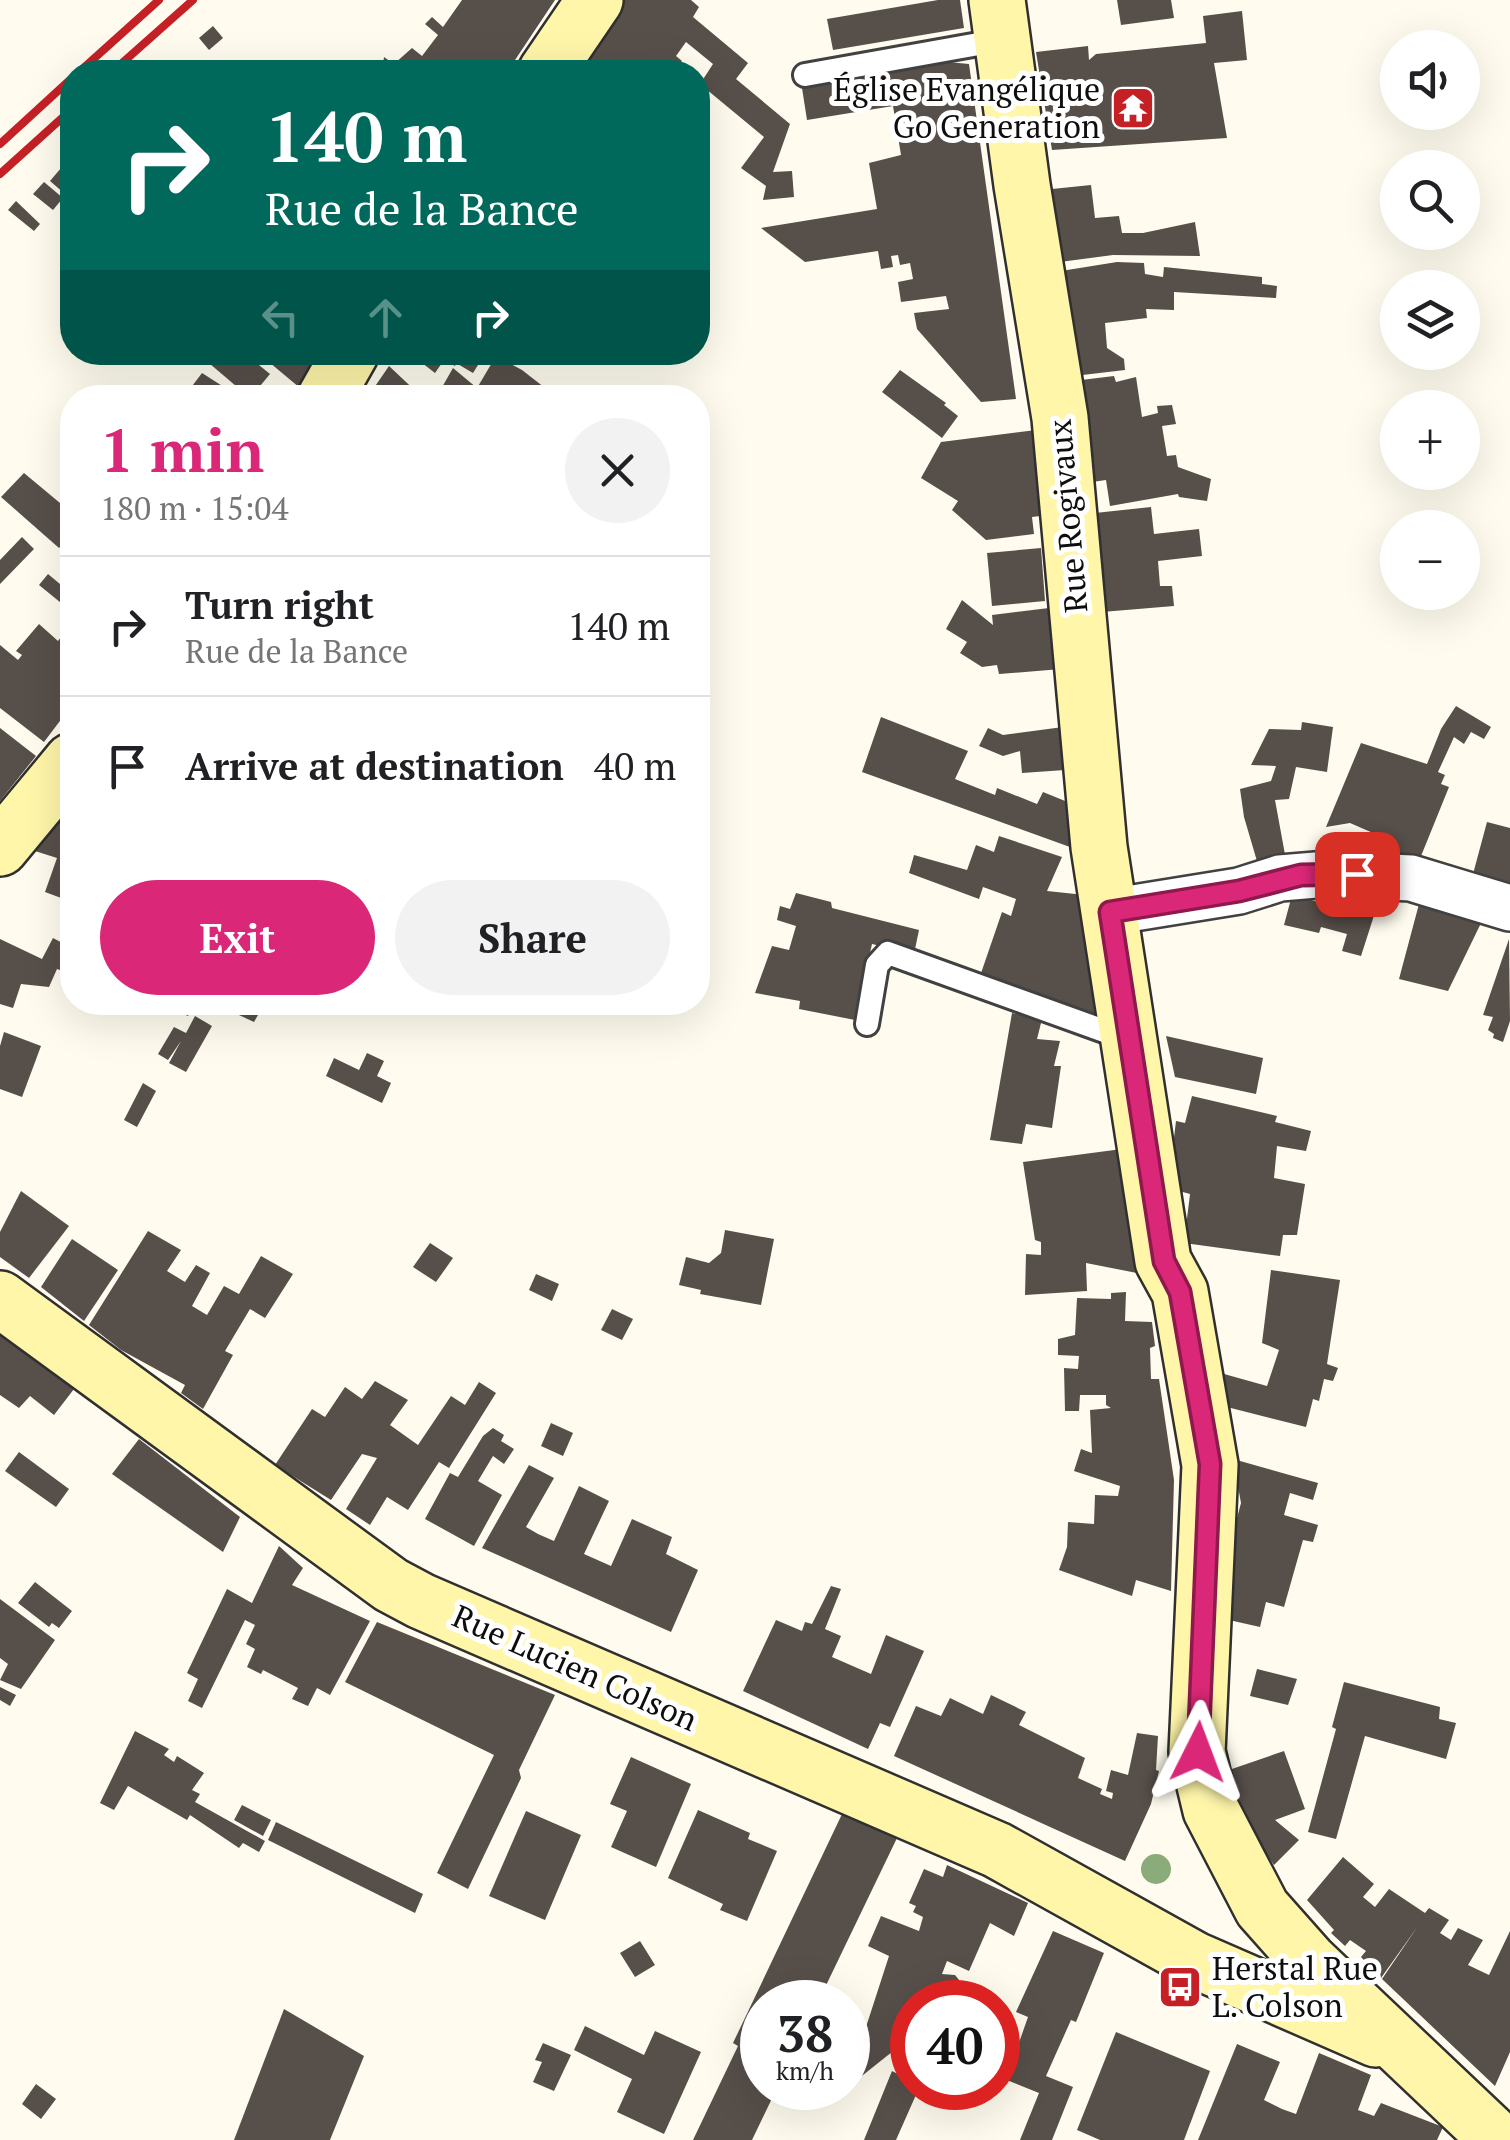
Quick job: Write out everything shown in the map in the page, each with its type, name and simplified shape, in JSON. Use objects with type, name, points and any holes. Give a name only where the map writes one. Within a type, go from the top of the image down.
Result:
[{"type":"street","points":[[554,60],[595,0]]},
{"type":"street","name":"Rue Rogivaux","points":[[999,20],[1060,418],[1099,848],[1164,1261],[1180,1292],[1210,1464],[1198,1752],[1212,1810],[1262,1908],[1309,1961],[1498,2140]]},
{"type":"street","points":[[0,848],[60,789]]},
{"type":"street","points":[[1110,912],[1239,891],[1280,878],[1328,874],[1411,878],[1510,908]]},
{"type":"street","name":"Rue Lucien Colson","points":[[0,1299],[391,1585],[997,1850],[1199,1962],[1402,2049]]},
{"type":"street","points":[[1199,1962],[1230,1952],[1250,1934],[1262,1908]]},
{"type":"lane","points":[[805,75],[999,20]]},
{"type":"lane","points":[[867,1024],[877,965],[888,953],[1107,1032],[1129,1032]]},
{"type":"building","points":[[462,0],[555,0],[515,60],[398,60],[412,48],[422,56],[438,35],[425,24],[432,17],[443,27]]},
{"type":"building","points":[[623,0],[691,0],[699,7],[693,17],[748,63],[736,79],[790,124],[773,172],[792,171],[794,197],[763,200],[766,186],[741,168],[764,137],[710,92],[713,64],[686,42],[676,56],[681,60],[580,60]]},
{"type":"building","points":[[938,0],[960,0],[964,28],[833,50],[827,19]]},
{"type":"building","points":[[1117,0],[1171,0],[1174,18],[1121,25]]},
{"type":"building","name":"Église Evangélique Go Generation","points":[[1242,11],[1247,60],[1214,63],[1227,138],[1052,150],[1036,52],[1088,46],[1089,60],[1096,54],[1206,43],[1203,16]]},
{"type":"building","points":[[213,26],[223,38],[209,50],[199,38]]},
{"type":"building","points":[[948,62],[969,64],[1016,399],[981,402],[917,329],[914,313],[949,309],[946,296],[901,302],[898,282],[913,279],[910,263],[900,265],[898,255],[891,256],[893,267],[881,269],[878,251],[805,262],[761,228],[877,209],[869,163],[901,155],[893,106],[807,120],[802,88]]},
{"type":"building","points":[[60,169],[60,190],[50,181]]},
{"type":"building","points":[[44,182],[60,195],[60,202],[53,210],[33,194]]},
{"type":"building","points":[[1091,185],[1095,218],[1119,216],[1122,233],[1143,233],[1195,222],[1200,256],[1113,255],[1060,262],[1052,189]]},
{"type":"building","points":[[16,201],[40,224],[34,231],[8,210]]},
{"type":"building","points":[[1117,262],[1144,263],[1145,274],[1163,277],[1164,267],[1262,277],[1262,284],[1277,286],[1276,298],[1174,292],[1174,310],[1146,309],[1147,318],[1105,323],[1107,348],[1124,359],[1125,370],[1074,376],[1061,271]]},
{"type":"building","points":[[211,365],[259,365],[270,374],[261,385],[235,385]]},
{"type":"building","points":[[273,365],[322,365],[311,385],[296,385]]},
{"type":"building","points":[[425,365],[441,365],[435,373]]},
{"type":"building","points":[[459,365],[478,365],[473,373]]},
{"type":"building","points":[[491,365],[513,365],[541,385],[479,385]]},
{"type":"building","points":[[389,366],[409,385],[376,385]]},
{"type":"building","points":[[453,368],[473,385],[443,385]]},
{"type":"building","points":[[900,370],[958,416],[942,438],[882,392]]},
{"type":"building","points":[[202,373],[221,385],[193,385]]},
{"type":"building","points":[[1114,376],[1116,382],[1136,377],[1142,417],[1158,413],[1157,406],[1172,405],[1176,424],[1162,426],[1167,456],[1176,455],[1178,467],[1211,479],[1207,501],[1178,494],[1110,506],[1106,480],[1092,482],[1073,381]]},
{"type":"building","points":[[1036,430],[1049,515],[1032,517],[1034,534],[986,540],[952,510],[958,501],[921,478],[941,442]]},
{"type":"building","points":[[24,473],[60,503],[60,547],[59,548],[1,497]]},
{"type":"building","points":[[1151,507],[1154,534],[1199,529],[1202,556],[1158,561],[1160,586],[1172,586],[1174,606],[1102,612],[1095,513]]},
{"type":"building","points":[[22,537],[34,549],[0,584],[0,560]]},
{"type":"building","points":[[1041,548],[1045,601],[992,606],[987,553]]},
{"type":"building","points":[[48,574],[60,584],[60,602],[39,585]]},
{"type":"building","points":[[962,600],[993,625],[992,615],[1049,608],[1061,669],[999,674],[997,665],[982,667],[960,653],[967,642],[946,629]]},
{"type":"building","points":[[39,624],[58,641],[60,638],[60,721],[44,742],[0,708],[0,645],[18,660],[22,655],[16,651]]},
{"type":"building","points":[[1456,706],[1491,727],[1484,739],[1471,732],[1464,744],[1454,737],[1438,772],[1445,775],[1441,784],[1449,787],[1419,861],[1371,841],[1373,833],[1350,823],[1326,827],[1361,743],[1427,764],[1441,729]]},
{"type":"building","points":[[881,717],[968,751],[955,779],[995,795],[997,788],[1037,804],[1043,792],[1075,805],[1081,851],[862,772]]},
{"type":"building","points":[[1302,722],[1333,727],[1327,772],[1296,767],[1289,799],[1275,800],[1286,860],[1259,868],[1240,789],[1271,781],[1276,766],[1251,765],[1269,729],[1301,730]]},
{"type":"building","points":[[1063,727],[1065,770],[1022,773],[1020,751],[1003,756],[979,746],[988,728],[1003,735]]},
{"type":"building","points":[[0,728],[36,756],[0,801]]},
{"type":"building","points":[[60,818],[60,898],[45,892],[57,858],[35,851]]},
{"type":"building","points":[[1487,822],[1510,828],[1510,885],[1473,874]]},
{"type":"building","points":[[999,836],[1062,857],[1047,891],[1085,895],[1104,1024],[979,979],[1002,912],[1011,916],[1016,899],[983,887],[979,899],[909,873],[914,855],[967,870],[976,845],[994,852]]},
{"type":"building","points":[[796,893],[831,902],[832,908],[919,930],[914,954],[872,944],[855,1020],[799,1009],[800,1001],[755,993],[772,946],[789,950],[796,926],[777,920],[780,906],[790,909]]},
{"type":"building","points":[[1329,893],[1379,900],[1361,956],[1342,951],[1347,934],[1321,927],[1319,933],[1284,925],[1292,895],[1326,904]]},
{"type":"building","points":[[1419,904],[1483,919],[1448,991],[1399,979]]},
{"type":"building","points":[[53,938],[60,942],[60,970],[57,969],[49,987],[21,984],[13,1008],[0,1004],[0,939],[42,959]]},
{"type":"building","points":[[1509,939],[1510,1021],[1503,1042],[1493,1038],[1488,1030],[1493,1017],[1483,1015]]},
{"type":"building","points":[[1012,1013],[1042,1019],[1037,1039],[1060,1041],[1054,1066],[1061,1066],[1052,1128],[1026,1124],[1022,1144],[990,1140]]},
{"type":"building","points":[[239,1015],[258,1015],[254,1022]]},
{"type":"building","points":[[195,1016],[212,1026],[186,1072],[169,1063],[181,1041],[168,1060],[158,1054],[174,1027],[186,1033]]},
{"type":"building","points":[[4,1032],[41,1046],[22,1097],[0,1089],[0,1046]]},
{"type":"building","points":[[1166,1036],[1263,1058],[1256,1094],[1175,1077]]},
{"type":"building","points":[[367,1053],[384,1061],[377,1076],[391,1083],[382,1103],[326,1076],[334,1058],[359,1070]]},
{"type":"building","points":[[143,1083],[156,1091],[137,1127],[124,1120]]},
{"type":"building","points":[[1192,1096],[1277,1116],[1275,1122],[1311,1131],[1306,1151],[1277,1146],[1274,1178],[1305,1184],[1297,1235],[1283,1235],[1280,1256],[1184,1243],[1190,1194],[1168,1188],[1176,1121],[1185,1123]]},
{"type":"building","points":[[1122,1149],[1142,1274],[1086,1263],[1087,1291],[1025,1295],[1026,1254],[1041,1255],[1041,1242],[1035,1240],[1023,1162]]},
{"type":"building","points":[[21,1191],[69,1226],[29,1278],[0,1257],[0,1232]]},
{"type":"building","points":[[725,1230],[774,1239],[761,1305],[700,1294],[701,1290],[679,1285],[686,1257],[709,1263],[721,1253]]},
{"type":"building","points":[[148,1231],[181,1250],[167,1271],[185,1282],[196,1265],[210,1273],[192,1306],[207,1315],[224,1286],[239,1294],[261,1256],[293,1274],[265,1318],[250,1309],[225,1351],[233,1355],[203,1409],[181,1393],[185,1385],[121,1350],[89,1325]]},
{"type":"building","points":[[72,1239],[118,1270],[84,1321],[41,1287]]},
{"type":"building","points":[[430,1243],[453,1258],[436,1282],[413,1267]]},
{"type":"building","points":[[1271,1270],[1340,1280],[1327,1364],[1338,1368],[1333,1381],[1324,1379],[1319,1401],[1313,1399],[1306,1427],[1223,1406],[1217,1372],[1267,1386],[1279,1350],[1262,1343]]},
{"type":"building","points":[[536,1274],[559,1284],[552,1301],[529,1290]]},
{"type":"building","points":[[1126,1292],[1125,1321],[1152,1322],[1155,1346],[1150,1348],[1151,1379],[1159,1379],[1174,1480],[1171,1591],[1136,1580],[1132,1596],[1059,1570],[1067,1547],[1068,1522],[1094,1524],[1095,1495],[1118,1496],[1120,1486],[1074,1471],[1081,1449],[1092,1453],[1090,1410],[1111,1408],[1106,1405],[1106,1395],[1080,1395],[1079,1411],[1065,1411],[1064,1368],[1078,1369],[1079,1356],[1058,1355],[1058,1339],[1075,1335],[1077,1298],[1111,1299],[1111,1293]]},
{"type":"building","points":[[612,1309],[633,1319],[622,1340],[601,1330]]},
{"type":"building","points":[[0,1333],[74,1389],[54,1415],[30,1396],[19,1408],[0,1395]]},
{"type":"building","points":[[375,1381],[408,1400],[390,1425],[418,1445],[451,1396],[465,1405],[479,1382],[496,1393],[449,1468],[439,1462],[408,1510],[387,1497],[370,1525],[346,1509],[377,1458],[362,1454],[331,1500],[275,1465],[312,1409],[325,1417],[345,1387],[362,1399]]},
{"type":"building","points":[[551,1423],[573,1433],[563,1456],[541,1446]]},
{"type":"building","points":[[493,1428],[504,1435],[501,1441],[514,1449],[504,1464],[493,1456],[478,1481],[502,1495],[474,1546],[425,1519],[450,1473],[458,1477],[483,1436]]},
{"type":"building","points":[[139,1439],[240,1517],[223,1552],[112,1474]]},
{"type":"building","points":[[19,1452],[69,1489],[56,1507],[5,1471]]},
{"type":"building","points":[[1233,1459],[1318,1483],[1313,1500],[1290,1493],[1284,1515],[1318,1525],[1313,1542],[1303,1540],[1284,1607],[1266,1602],[1260,1627],[1229,1620],[1230,1544],[1241,1503]]},
{"type":"building","points":[[529,1465],[554,1478],[526,1527],[538,1534],[554,1541],[579,1486],[609,1501],[584,1554],[611,1566],[632,1519],[672,1537],[666,1554],[698,1570],[671,1632],[482,1548]]},
{"type":"building","points":[[279,1546],[303,1568],[292,1585],[370,1621],[330,1695],[317,1688],[308,1706],[292,1699],[298,1688],[263,1670],[261,1674],[247,1667],[255,1649],[246,1644],[255,1625],[245,1620],[202,1708],[188,1701],[198,1679],[187,1673],[227,1589],[252,1603]]},
{"type":"building","points":[[35,1582],[72,1611],[59,1628],[52,1623],[49,1627],[18,1603]]},
{"type":"building","points":[[831,1586],[841,1589],[825,1629],[841,1636],[832,1657],[871,1674],[886,1635],[924,1651],[890,1727],[880,1723],[868,1749],[743,1691],[776,1620],[802,1631],[805,1622],[812,1624]]},
{"type":"building","points":[[0,1599],[55,1640],[21,1689],[0,1680],[8,1664],[0,1658]]},
{"type":"building","points":[[377,1622],[555,1695],[468,1889],[437,1873],[494,1755],[345,1682]]},
{"type":"building","points":[[1257,1669],[1297,1679],[1288,1705],[1250,1696]]},
{"type":"building","points":[[1344,1682],[1440,1707],[1439,1719],[1456,1723],[1446,1759],[1365,1736],[1336,1839],[1308,1832],[1336,1729],[1332,1727]]},
{"type":"building","points":[[0,1687],[16,1695],[10,1706],[0,1700]]},
{"type":"building","points":[[991,1695],[1026,1712],[1019,1725],[1085,1758],[1078,1778],[1102,1789],[1100,1794],[1112,1799],[1113,1793],[1106,1791],[1111,1770],[1128,1775],[1137,1733],[1158,1736],[1159,1771],[1151,1804],[1125,1861],[894,1756],[916,1706],[941,1716],[950,1698],[983,1714]]},
{"type":"building","points":[[135,1731],[169,1749],[164,1755],[174,1762],[177,1756],[204,1773],[192,1790],[200,1794],[195,1802],[265,1841],[259,1852],[243,1843],[239,1848],[190,1815],[187,1820],[128,1786],[114,1810],[100,1803]]},
{"type":"building","points":[[1284,1751],[1305,1809],[1275,1820],[1299,1840],[1274,1865],[1249,1829],[1229,1770]]},
{"type":"building","points":[[631,1757],[691,1784],[656,1867],[611,1847],[627,1811],[610,1804]]},
{"type":"building","points":[[242,1805],[271,1820],[263,1836],[234,1820]]},
{"type":"building","points":[[698,1810],[750,1833],[748,1839],[777,1851],[747,1921],[720,1910],[723,1904],[668,1878]]},
{"type":"building","points":[[526,1811],[581,1835],[545,1920],[489,1896]]},
{"type":"building","points":[[843,1812],[897,1838],[829,1980],[763,1980]]},
{"type":"building","points":[[276,1822],[423,1894],[415,1913],[268,1840]]},
{"type":"building","points":[[1343,1857],[1374,1884],[1363,1897],[1375,1907],[1389,1889],[1425,1913],[1429,1908],[1449,1920],[1440,1933],[1451,1940],[1458,1928],[1483,1940],[1468,1965],[1489,1975],[1510,1931],[1510,2052],[1495,2086],[1382,1979],[1418,1926],[1381,1978],[1361,1957],[1366,1951],[1350,1940],[1345,1946],[1307,1900]]},
{"type":"building","points":[[947,1865],[1028,1903],[1014,1936],[990,1923],[969,1971],[947,1961],[942,1974],[955,1975],[959,1980],[890,1980],[890,2054],[870,2069],[870,2015],[889,1956],[868,1946],[881,1916],[919,1931],[923,1917],[913,1912],[916,1906],[909,1903],[924,1869],[943,1877]]},
{"type":"building","points":[[1053,1931],[1104,1953],[1076,2022],[1071,2020],[1046,2076],[1073,2087],[1052,2140],[1020,2140],[1039,2093],[1020,2085],[1020,2040],[1028,2017],[1020,2014],[1020,2003]]},
{"type":"building","points":[[640,1941],[655,1965],[635,1977],[620,1953]]},
{"type":"building","points":[[284,2009],[364,2056],[330,2140],[234,2140]]},
{"type":"building","points":[[585,2026],[644,2055],[655,2031],[701,2052],[664,2134],[617,2112],[632,2079],[574,2050]]},
{"type":"building","points":[[740,2028],[740,2110],[766,2110],[752,2140],[693,2140],[738,2046],[733,2043]]},
{"type":"building","points":[[1116,2032],[1210,2071],[1184,2140],[1100,2140],[1077,2130]]},
{"type":"building","points":[[543,2043],[571,2055],[554,2091],[533,2082],[542,2062],[535,2060]]},
{"type":"building","points":[[1237,2044],[1280,2062],[1264,2100],[1282,2109],[1296,2114],[1319,2053],[1371,2075],[1358,2110],[1374,2116],[1381,2103],[1443,2127],[1437,2140],[1198,2140]]},
{"type":"building","points":[[890,2076],[890,2110],[909,2110],[896,2140],[864,2140]]},
{"type":"building","points":[[36,2084],[56,2099],[41,2119],[22,2104]]},
{"type":"railway","points":[[92,60],[159,0]]},
{"type":"railway","points":[[126,60],[193,0]]},
{"type":"railway","points":[[0,144],[60,89]]},
{"type":"railway","points":[[0,174],[60,120]]},
{"type":"place","name":"Église Evangélique Go Generation","points":[[1133,108]]},
{"type":"place","name":"Herstal Rue L. Colson","points":[[1180,1987]]},
{"type":"route","points":[[1198,1752],[1210,1464],[1180,1292],[1164,1261],[1110,912],[1239,891],[1280,878],[1357,874]]}]
